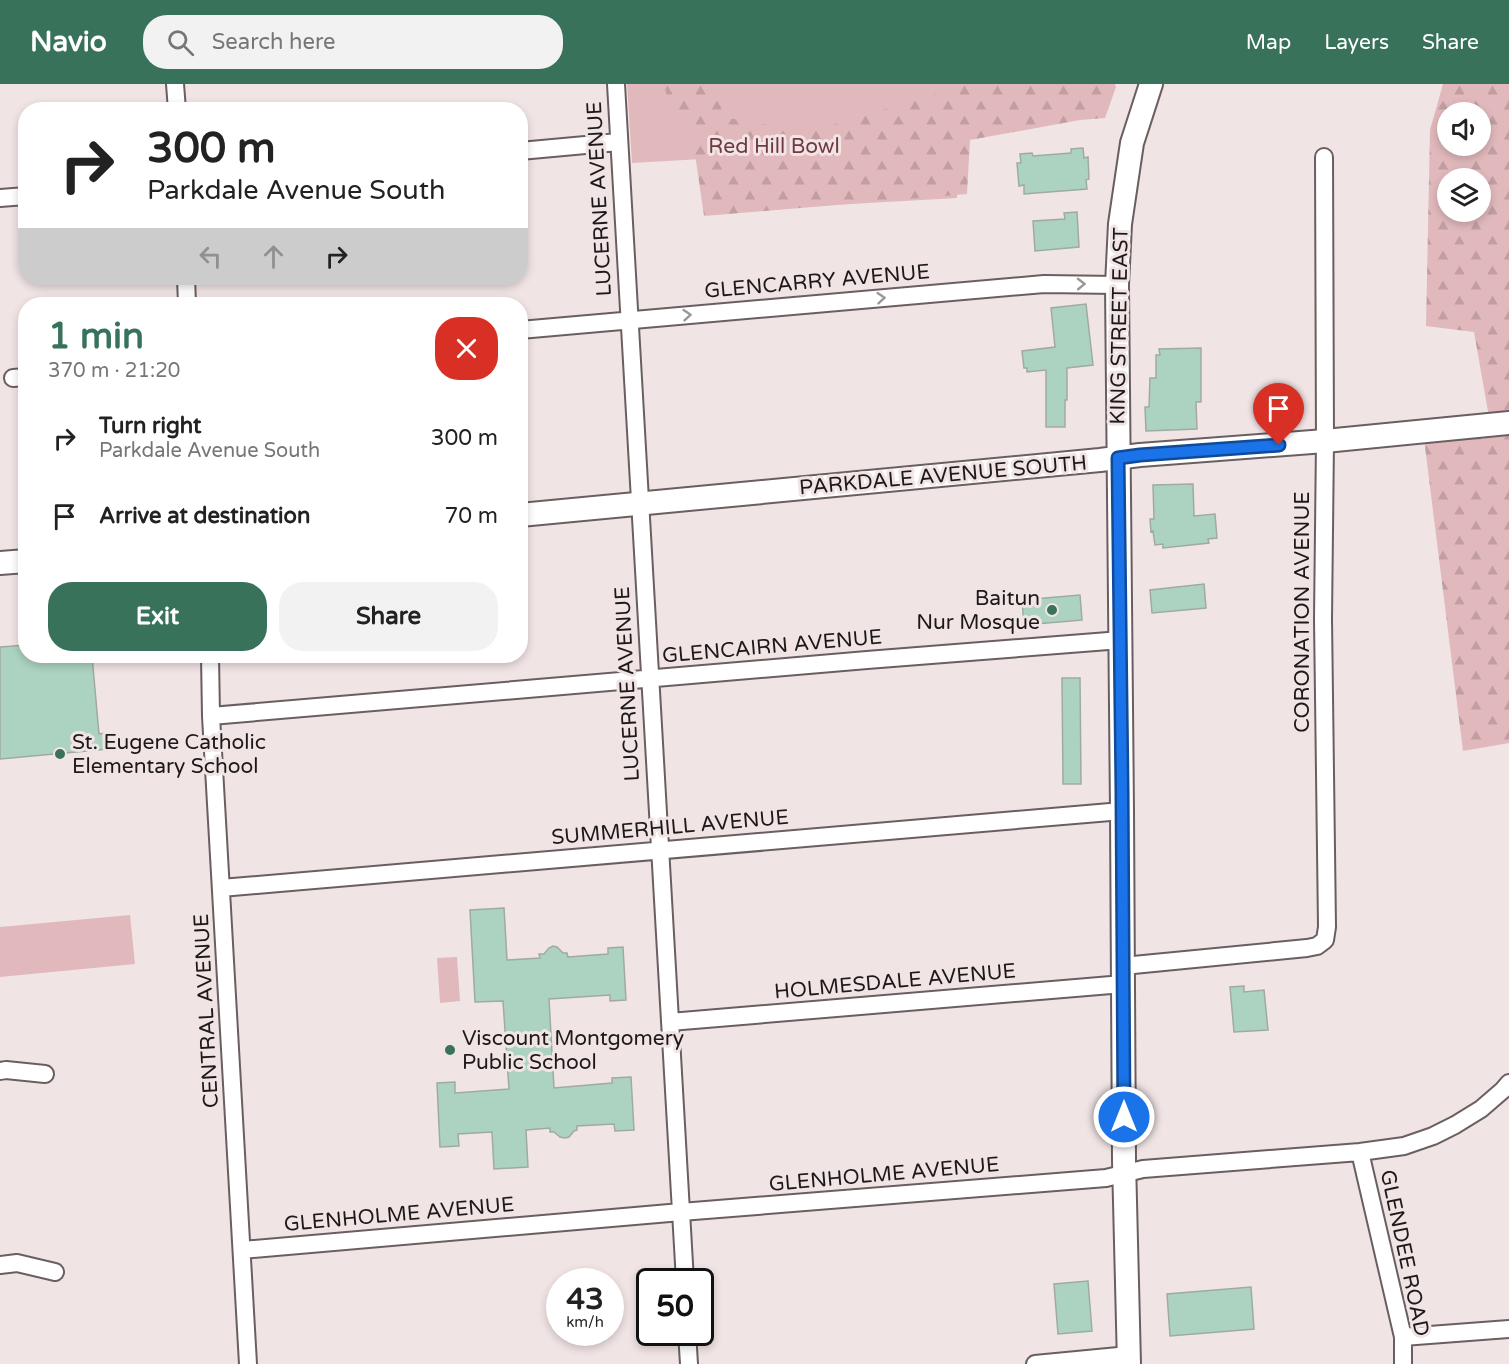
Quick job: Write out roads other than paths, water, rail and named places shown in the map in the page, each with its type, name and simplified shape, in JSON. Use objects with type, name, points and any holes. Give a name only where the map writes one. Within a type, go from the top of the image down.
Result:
[{"type":"main road","name":"KING STREET EAST","points":[[1129,1360],[1124,1174],[1117,285],[1120,224],[1132,143],[1151,84]]},
{"type":"main road","name":"PARKDALE AVENUE SOUTH","points":[[528,514],[1140,455],[1504,424]]},
{"type":"main road","points":[[0,563],[18,562]]},
{"type":"street","points":[[175,84],[176,102]]},
{"type":"street","name":"LUCERNE AVENUE","points":[[615,84],[684,1268]]},
{"type":"street","points":[[528,150],[618,142]]},
{"type":"street","name":"CORONATION AVENUE","points":[[1307,948],[1317,946],[1324,940],[1327,927],[1323,619],[1324,157]]},
{"type":"street","points":[[0,198],[18,197]]},
{"type":"street","name":"GLENCARRY AVENUE","points":[[528,329],[1044,284],[1117,285]]},
{"type":"street","name":"GLENCAIRN AVENUE","points":[[212,716],[1121,640]]},
{"type":"street","name":"CENTRAL AVENUE","points":[[210,663],[248,1364]]},
{"type":"street","name":"SUMMERHILL AVENUE","points":[[221,888],[1122,811]]},
{"type":"street","name":"HOLMESDALE AVENUE","points":[[670,1022],[1123,975],[1307,948]]},
{"type":"street","points":[[0,1071],[45,1074]]},
{"type":"street","name":"GLENHOLME AVENUE","points":[[242,1250],[1106,1178],[1143,1169],[1360,1152],[1404,1146],[1433,1136],[1481,1109],[1509,1083]]},
{"type":"street","name":"GLENDEE ROAD","points":[[1360,1152],[1403,1337],[1403,1364]]},
{"type":"street","points":[[0,1265],[17,1263],[55,1272]]},
{"type":"street","points":[[1403,1337],[1509,1329]]},
{"type":"street","points":[[688,1346],[689,1364]]},
{"type":"street","points":[[1035,1364],[1129,1360]]},
{"type":"place","name":"Baitun Nur Mosque","points":[[1052,610]]},
{"type":"place","name":"St. Eugene Catholic Elementary School","points":[[60,754]]},
{"type":"place","name":"Viscount Montgomery Public School","points":[[450,1050]]},
{"type":"park label","name":"Red Hill Bowl","points":[[774,146]]}]
